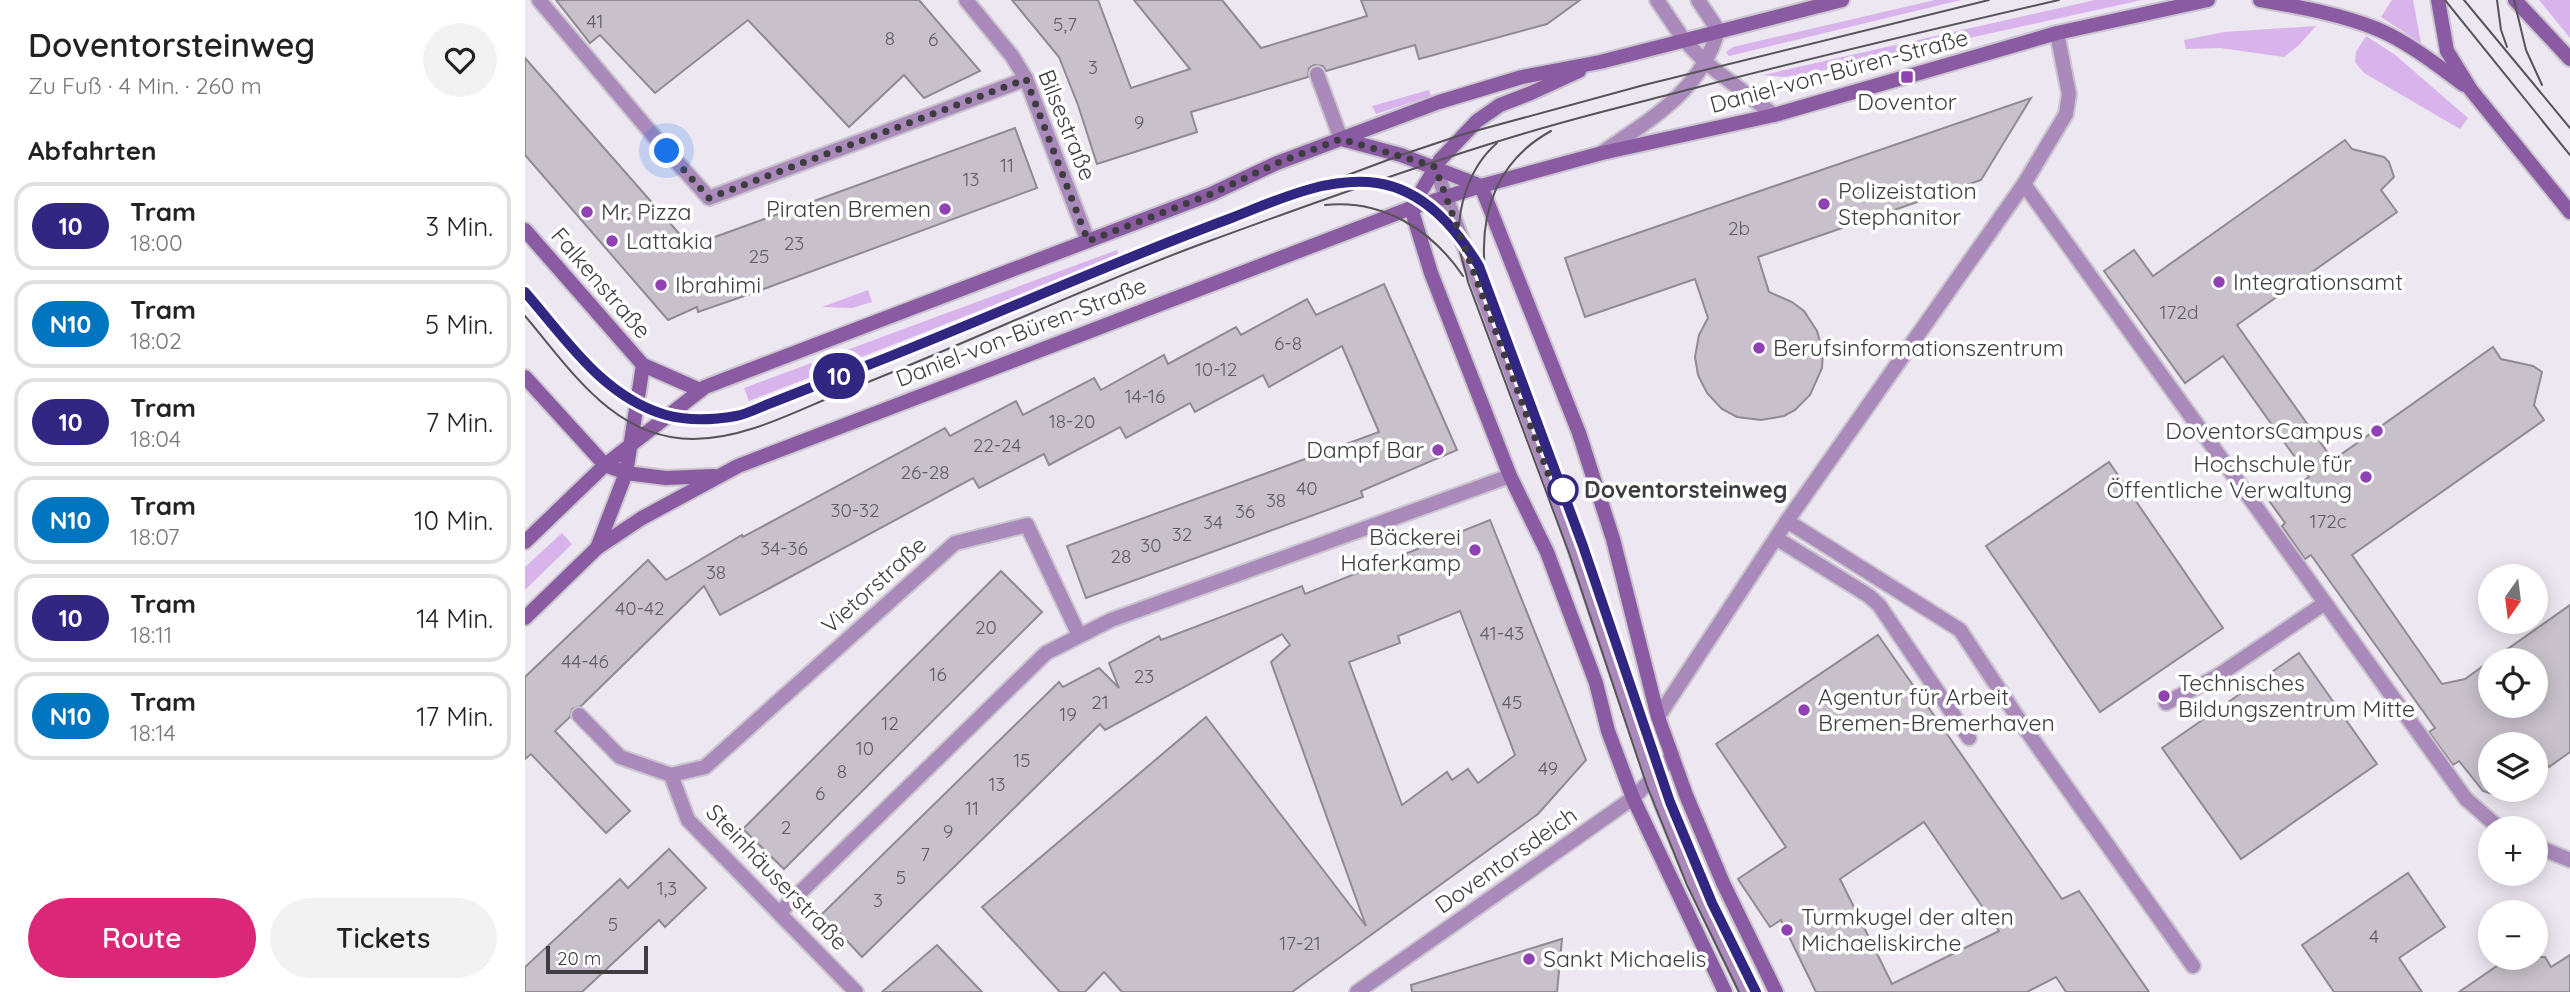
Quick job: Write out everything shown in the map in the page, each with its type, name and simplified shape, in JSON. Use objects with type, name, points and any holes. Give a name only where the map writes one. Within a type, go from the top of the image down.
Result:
[{"type":"main road","points":[[525,542],[605,465],[700,390],[1211,194],[1277,163],[1463,94],[1522,77],[1600,61],[1842,0]]},
{"type":"main road","name":"Daniel-von-Büren-Straße","points":[[525,618],[597,548],[642,518],[718,475],[758,457],[1411,208],[1602,153],[1774,116],[2057,33],[2208,0]]},
{"type":"main road","points":[[2260,0],[2315,11],[2380,30],[2429,59],[2471,90]]},
{"type":"main road","points":[[2438,0],[2447,51],[2471,90],[2570,212]]},
{"type":"main road","points":[[2515,0],[2570,60]]},
{"type":"main road","points":[[1600,61],[1500,105],[1464,134],[1435,167],[1411,208],[1431,273],[1510,476],[1547,552],[1596,684],[1608,731],[1633,798],[1725,992]]},
{"type":"main road","points":[[1341,139],[1401,155],[1481,186],[1579,433],[1613,539],[1658,717],[1723,883],[1776,992]]},
{"type":"main road","name":"Falkenstraße","points":[[525,230],[643,365],[700,390]]},
{"type":"main road","name":"Falkenstraße","points":[[597,548],[626,473],[643,365]]},
{"type":"main road","points":[[525,377],[605,465],[626,473],[666,478],[718,475]]},
{"type":"street","points":[[540,0],[709,198],[1026,79]]},
{"type":"street","name":"Bilsestraße","points":[[966,0],[1012,56],[1026,79],[1088,241]]},
{"type":"street","points":[[1657,0],[1684,40],[1706,63],[1774,116]]},
{"type":"street","points":[[1602,153],[1648,121],[1684,91],[1706,63],[1718,30],[1698,0]]},
{"type":"street","points":[[1658,717],[1787,521],[2024,184],[2066,114],[2069,94],[2057,33]]},
{"type":"street","points":[[1317,74],[1341,139]]},
{"type":"street","points":[[1435,167],[1572,539],[1653,779],[1689,870],[1747,992]]},
{"type":"street","points":[[2024,184],[2466,799],[2485,816]]},
{"type":"street","points":[[780,912],[1046,653],[1079,635],[1143,608],[1510,476]]},
{"type":"street","points":[[1787,521],[1960,630],[2024,727],[2193,965]]},
{"type":"street","name":"Vietorstraße","points":[[671,775],[705,767],[955,543],[1027,525],[1079,635]]},
{"type":"street","points":[[1776,538],[1869,596],[1878,605],[1969,738]]},
{"type":"street","points":[[2167,703],[2216,677],[2325,603]]},
{"type":"street","points":[[579,715],[620,757],[671,775]]},
{"type":"street","name":"Doventorsdeich","points":[[1357,992],[1633,798],[1672,755]]},
{"type":"street","name":"Steinhäuserstraße","points":[[671,775],[688,820],[856,992]]},
{"type":"street","points":[[2548,851],[2570,860]]},
{"type":"shaded area","points":[[1935,0],[1961,0],[1729,56],[1726,52],[1733,47]]},
{"type":"shaded area","points":[[2095,0],[2142,0],[1801,75],[1763,75]]},
{"type":"shaded area","points":[[2392,0],[2413,0],[2421,43],[2381,17]]},
{"type":"shaded area","points":[[2539,0],[2570,0],[2570,38]]},
{"type":"shaded area","points":[[2316,26],[2284,57],[2220,48],[2186,49],[2184,40],[2224,32]]},
{"type":"shaded area","points":[[2366,36],[2394,54],[2468,118],[2460,129],[2364,73],[2355,62],[2356,52]]},
{"type":"shaded area","points":[[1429,90],[1431,96],[1376,114],[1372,106]]},
{"type":"shaded area","points":[[1117,250],[1119,256],[749,401],[744,388]]},
{"type":"shaded area","points":[[868,290],[872,302],[852,308],[822,307]]},
{"type":"shaded area","points":[[562,533],[572,544],[525,590],[525,567]]},
{"type":"building","points":[[556,0],[919,0],[980,71],[924,98],[904,75],[849,127],[748,20],[655,93],[600,35],[590,43]]},
{"type":"building","points":[[1012,0],[1098,0],[1131,88],[1190,69],[1134,0],[1222,0],[1261,48],[1367,16],[1361,0],[1580,0],[1547,24],[1419,59],[1415,45],[1326,71],[1323,66],[1314,65],[1309,68],[1308,77],[1191,112],[1197,132],[1097,164],[1059,57]]},
{"type":"building","points":[[525,58],[690,246],[1015,128],[1037,188],[753,293],[698,312],[697,307],[668,320],[525,155]]},
{"type":"building","points":[[2031,98],[1981,180],[1758,257],[1769,292],[1792,302],[1804,311],[1817,331],[1823,352],[1822,368],[1810,395],[1795,410],[1784,416],[1761,420],[1737,417],[1722,409],[1707,393],[1698,375],[1695,357],[1699,335],[1708,318],[1695,279],[1585,317],[1565,258]]},
{"type":"building","points":[[2345,140],[2352,149],[2384,157],[2389,162],[2394,177],[2381,190],[2397,212],[2237,325],[2333,460],[2493,347],[2501,359],[2533,366],[2542,372],[2534,405],[2544,420],[2352,555],[2442,684],[2465,679],[2478,670],[2478,718],[2548,718],[2548,648],[2509,648],[2529,634],[2548,634],[2548,621],[2570,605],[2570,752],[2549,767],[2548,732],[2478,732],[2478,785],[2459,761],[2453,765],[2429,732],[2435,728],[2311,555],[2305,559],[2282,526],[2285,523],[2270,502],[2309,477],[2223,356],[2185,383],[2104,271],[2134,250],[2153,276]]},
{"type":"building","points":[[1384,284],[1457,450],[1361,491],[1363,497],[1086,598],[1067,546],[1379,432],[1342,346],[1269,387],[1263,375],[1195,412],[1190,403],[1126,438],[1120,427],[1049,465],[1044,454],[979,488],[973,478],[720,615],[704,586],[581,706],[572,709],[570,717],[555,731],[630,811],[606,833],[531,754],[525,759],[525,677],[648,560],[666,580],[742,535],[743,537],[945,428],[950,436],[1016,401],[1023,415],[1094,378],[1101,390],[1164,355],[1168,364],[1236,327],[1241,335],[1307,299],[1316,315]]},
{"type":"building","points":[[2109,462],[2223,628],[2100,712],[1986,546]]},
{"type":"building","points":[[1490,520],[1586,760],[1538,814],[1292,992],[1122,992],[1104,972],[1085,992],[1060,992],[982,907],[1206,717],[1366,926],[1271,662],[1290,645],[1282,634],[1105,730],[1100,724],[862,957],[822,914],[1059,682],[1063,687],[1099,668],[1119,688],[1109,663],[1159,636],[1161,640],[1302,586],[1305,594]],"holes":[[[1460,611],[1515,755],[1478,783],[1468,769],[1452,780],[1447,772],[1402,805],[1349,662],[1400,643],[1398,636]]]},
{"type":"building","points":[[1001,571],[1042,612],[784,869],[743,829]]},
{"type":"building","points":[[1878,635],[2062,899],[2079,891],[2149,992],[2066,992],[2056,977],[2027,992],[1816,992],[1781,920],[1770,927],[1738,879],[1786,847],[1716,744]],"holes":[[[1924,822],[1999,931],[1892,984],[1840,879]]]},
{"type":"building","points":[[2299,653],[2377,764],[2241,859],[2162,748]]},
{"type":"building","points":[[669,849],[706,888],[665,927],[659,920],[582,992],[525,992],[525,967],[620,879],[628,888]]},
{"type":"building","points":[[2408,873],[2445,927],[2399,958],[2422,992],[2334,992],[2302,945]]},
{"type":"building","name":"Sankt Michaelis","points":[[1562,939],[1557,992],[1412,992],[1411,985]]},
{"type":"building","points":[[937,945],[982,992],[882,992]]},
{"type":"building","points":[[2570,955],[2570,992],[2459,992],[2491,970],[2548,970],[2548,962],[2551,967]]},
{"type":"tram line","points":[[525,292],[602,380],[636,405],[668,416],[695,420],[739,415],[918,345],[1121,260],[1464,134],[1644,85],[1989,0]]},
{"type":"tram line","points":[[525,316],[578,379],[617,414],[640,427],[665,436],[693,439],[732,434],[789,415],[1158,260],[1440,160],[1607,110],[2059,0]]},
{"type":"tram line","points":[[2445,0],[2570,155]]},
{"type":"tram line","points":[[2464,0],[2570,128]]},
{"type":"tram line","points":[[2497,0],[2501,30],[2507,47]]},
{"type":"tram line","points":[[2514,0],[2526,50],[2542,85]]},
{"type":"tram line","points":[[1485,270],[1485,227],[1496,189],[1517,157],[1551,131]]},
{"type":"tram line","points":[[1497,143],[1478,165],[1462,206],[1460,249],[1468,282],[1569,553],[1647,786],[1687,885],[1739,992]]},
{"type":"tram line","name":"10","points":[[525,292],[602,380],[636,405],[668,416],[695,420],[718,418],[739,415],[775,401],[918,345],[1121,260],[1304,190],[1357,181],[1380,183],[1426,204],[1440,214],[1459,235],[1479,266],[1583,546],[1670,802],[1712,903],[1756,992]]},
{"type":"tram line","points":[[1373,183],[1407,192],[1436,211],[1460,237],[1479,266],[1583,546],[1670,802],[1712,903],[1756,992]]},
{"type":"tram line","points":[[1325,205],[1367,207],[1404,221],[1437,245],[1463,276]]},
{"type":"place","name":"Doventor","points":[[1907,77]]},
{"type":"place","name":"Polizeistation Stephanitor","points":[[1824,204]]},
{"type":"place","name":"Piraten Bremen","points":[[945,209]]},
{"type":"place","name":"Mr. Pizza","points":[[587,212]]},
{"type":"place","name":"Lattakia","points":[[612,241]]},
{"type":"place","name":"Integrationsamt","points":[[2219,282]]},
{"type":"place","name":"Ibrahimi","points":[[661,285]]},
{"type":"place","name":"Berufsinformationszentrum","points":[[1759,348]]},
{"type":"place","name":"DoventorsCampus","points":[[2377,431]]},
{"type":"place","name":"Dampf Bar","points":[[1438,450]]},
{"type":"place","name":"Hochschule für Öffentliche Verwaltung","points":[[2366,477]]},
{"type":"place","name":"Doventorsteinweg","points":[[1563,490]]},
{"type":"place","name":"Bäckerei Haferkamp","points":[[1475,550]]},
{"type":"place","name":"Technisches Bildungszentrum Mitte","points":[[2164,696]]},
{"type":"place","name":"Agentur für Arbeit Bremen-Bremerhaven","points":[[1804,710]]},
{"type":"place","name":"Turmkugel der alten Michaeliskirche","points":[[1787,930]]},
{"type":"place","name":"Sankt Michaelis","points":[[1529,959]]},
{"type":"route","points":[[667,151],[709,198],[1026,79],[1088,241],[1211,194],[1277,163],[1341,139],[1435,167],[1555,492],[1563,490]]}]
